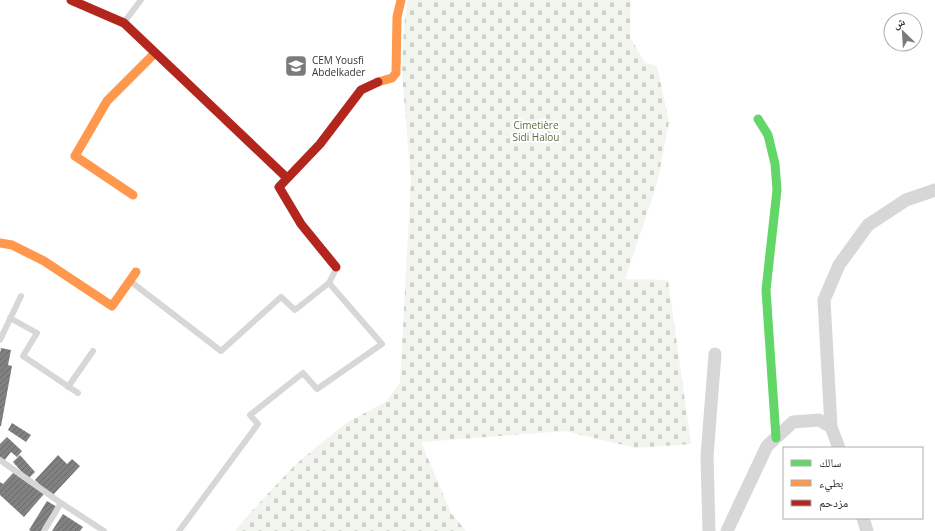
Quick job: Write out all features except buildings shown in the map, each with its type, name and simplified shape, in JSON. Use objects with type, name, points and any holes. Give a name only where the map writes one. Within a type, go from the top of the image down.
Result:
[{"type":"street","points":[[71,0],[124,22],[287,178]]},
{"type":"street","points":[[336,267],[301,224],[279,187],[320,144],[361,90],[376,82],[392,78],[396,73],[397,17],[401,0]]},
{"type":"street","points":[[133,195],[75,156],[107,101],[155,53]]},
{"type":"street","points":[[758,119],[768,135],[775,164],[777,190],[766,290],[776,438]]},
{"type":"street","points":[[839,447],[832,427],[824,300],[839,265],[868,225],[906,200],[935,190]]},
{"type":"street","points":[[0,243],[12,245],[44,261],[112,306],[136,272]]},
{"type":"street","points":[[709,531],[707,456],[715,354]]},
{"type":"street","points":[[728,531],[767,446],[793,422],[819,420],[832,427]]},
{"type":"street","points":[[863,519],[868,531]]},
{"type":"lane","points":[[124,22],[142,0]]},
{"type":"lane","points":[[130,281],[220,351],[281,296],[295,310],[329,283],[336,267]]},
{"type":"lane","points":[[179,531],[258,424],[250,415],[303,373],[316,389],[382,344],[329,283]]},
{"type":"lane","points":[[0,340],[21,296]]},
{"type":"lane","points":[[10,318],[37,333],[23,356],[78,393]]},
{"type":"lane","points":[[68,387],[93,351]]},
{"type":"lane","points":[[0,460],[104,531]]},
{"type":"lane","points":[[44,531],[61,503]]},
{"type":"green space","name":"Cimetière Sidi Halou","points":[[408,0],[631,0],[630,37],[645,63],[657,66],[669,122],[657,184],[625,279],[668,280],[691,444],[636,448],[565,431],[421,442],[451,513],[466,531],[235,531],[295,465],[346,423],[387,401],[400,383],[411,181],[402,73],[404,25]]},
{"type":"traffic: fast","points":[[758,119],[768,135],[775,164],[777,190],[766,290],[776,438]]},
{"type":"traffic: slow","points":[[378,82],[392,78],[396,73],[397,17],[401,0]]},
{"type":"traffic: slow","points":[[133,195],[75,156],[107,101],[155,53]]},
{"type":"traffic: slow","points":[[0,243],[12,245],[44,261],[112,306],[136,272]]},
{"type":"traffic: jam","points":[[71,0],[124,23],[287,178]]},
{"type":"traffic: jam","points":[[336,267],[301,224],[279,187],[320,144],[361,90],[378,82]]},
{"type":"place","name":"CEM Yousfi Abdelkader","points":[[296,66]]}]
